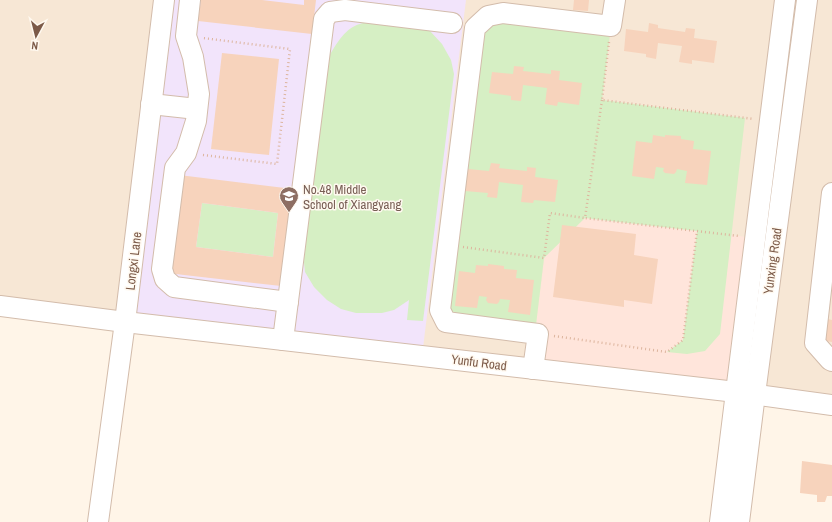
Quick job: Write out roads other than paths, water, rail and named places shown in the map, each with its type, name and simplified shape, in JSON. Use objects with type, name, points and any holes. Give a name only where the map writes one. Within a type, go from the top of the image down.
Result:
[{"type":"street","name":"Longxi Lane","points":[[98,522],[125,322],[164,0]]},
{"type":"street","points":[[190,0],[186,36],[192,57],[199,94],[196,121],[186,153],[175,168],[162,269],[165,279],[174,287],[288,302]]},
{"type":"street","points":[[533,369],[538,334],[446,322],[440,310],[475,28],[488,16],[503,13],[611,26],[615,0]]},
{"type":"street","name":"Yunxing Road","points":[[739,522],[745,393],[755,238],[785,0]]},
{"type":"street","name":"Yunxing Road","points":[[720,522],[745,393],[807,0]]},
{"type":"street","points":[[283,340],[324,19],[330,12],[345,10],[452,23]]},
{"type":"street","points":[[152,104],[197,109]]},
{"type":"street","points":[[832,193],[830,231],[815,343],[832,361]]},
{"type":"street","name":"Yunfu Road","points":[[0,306],[125,322],[745,393],[832,405]]},
{"type":"place","name":"No.48 Middle School of Xiangyang","points":[[289,213]]}]
